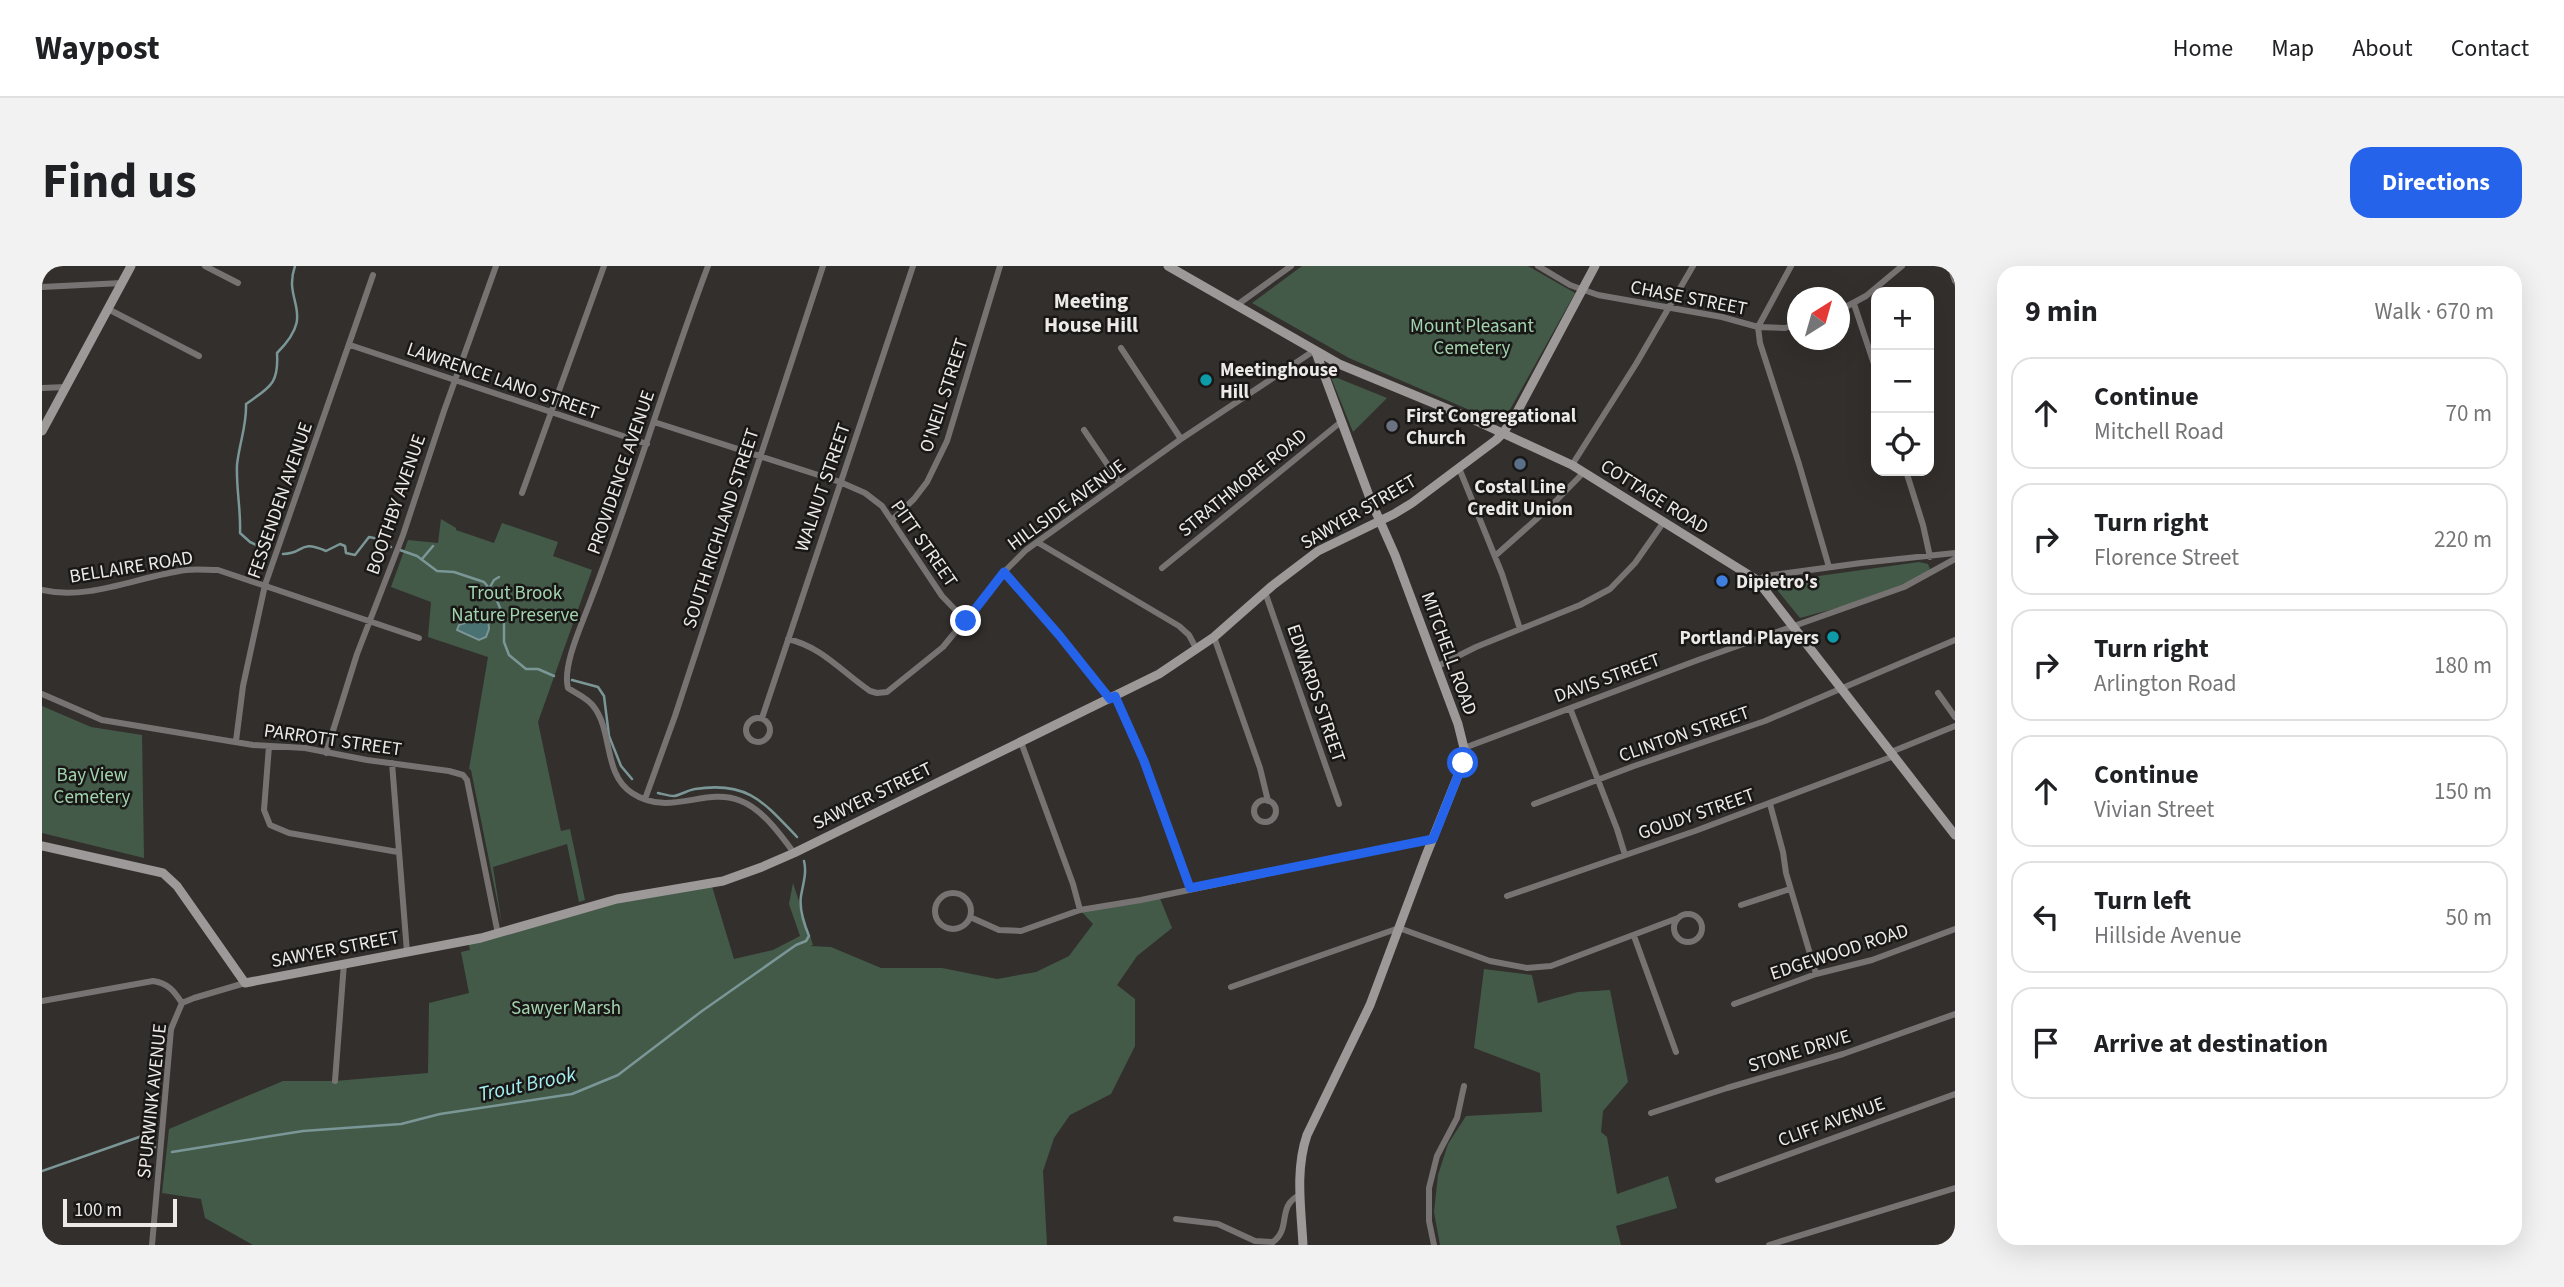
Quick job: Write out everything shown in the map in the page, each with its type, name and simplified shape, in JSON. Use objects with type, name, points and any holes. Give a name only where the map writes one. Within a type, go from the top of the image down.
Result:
[{"type":"street","points":[[42,431],[131,266]]},
{"type":"street","points":[[205,266],[238,283]]},
{"type":"street","name":"BOOTHBY AVENUE","points":[[326,753],[369,622],[403,535],[496,266]]},
{"type":"street","points":[[522,492],[604,266]]},
{"type":"street","name":"PROVIDENCE AVENUE","points":[[645,799],[632,793],[621,783],[612,764],[599,715],[592,704],[568,688],[566,680],[572,653],[708,266]]},
{"type":"street","name":"SOUTH RICHLAND STREET","points":[[645,799],[679,704],[823,266]]},
{"type":"street","name":"WALNUT STREET","points":[[762,718],[913,266]]},
{"type":"street","name":"O'NEIL STREET","points":[[892,520],[927,482],[947,441],[1000,266]]},
{"type":"street","name":"COTTAGE ROAD","points":[[1168,266],[1339,364],[1572,465],[1757,580],[1955,835]]},
{"type":"street","points":[[1237,305],[1291,266]]},
{"type":"street","name":"CHASE STREET","points":[[1538,266],[1581,291],[1722,317],[1758,327],[1760,343],[1829,567]]},
{"type":"street","name":"SAWYER STREET","points":[[245,984],[498,934],[618,899],[723,881],[794,853],[1159,674],[1214,637],[1265,592],[1318,551],[1412,503],[1503,433],[1516,414],[1595,266]]},
{"type":"street","points":[[1572,465],[1670,308],[1693,266]]},
{"type":"street","points":[[1787,327],[1758,327],[1791,266]]},
{"type":"street","points":[[1850,306],[1902,266]]},
{"type":"street","points":[[1950,266],[1955,281]]},
{"type":"street","name":"FESSENDEN AVENUE","points":[[236,741],[243,686],[265,585],[373,275]]},
{"type":"street","points":[[42,287],[122,283]]},
{"type":"street","points":[[1854,304],[1871,355]]},
{"type":"street","points":[[108,309],[199,356]]},
{"type":"street","name":"LAWRENCE LANO STREET","points":[[350,345],[647,444]]},
{"type":"street","points":[[1121,348],[1181,439]]},
{"type":"street","name":"MITCHELL ROAD","points":[[1303,1245],[1299,1170],[1307,1135],[1370,1005],[1461,772],[1464,748],[1458,724],[1315,351]]},
{"type":"street","name":"HILLSIDE AVENUE","points":[[788,639],[801,642],[817,651],[858,683],[877,693],[887,692],[943,647],[1004,572],[1037,542],[1181,439],[1315,351]]},
{"type":"street","points":[[42,388],[66,387]]},
{"type":"street","name":"STRATHMORE ROAD","points":[[1162,568],[1342,421]]},
{"type":"street","name":"PITT STREET","points":[[654,422],[840,482],[865,493],[882,506],[942,596],[966,621]]},
{"type":"street","points":[[1084,430],[1120,483]]},
{"type":"street","points":[[1459,468],[1495,556],[1520,629]]},
{"type":"street","points":[[1495,556],[1550,507],[1584,472]]},
{"type":"street","points":[[1908,476],[1930,557]]},
{"type":"street","points":[[1436,667],[1580,605],[1610,589],[1635,563],[1663,523]]},
{"type":"street","points":[[1037,542],[1179,626],[1189,635],[1197,649]]},
{"type":"street","points":[[1757,580],[1766,576],[1829,567],[1955,553]]},
{"type":"street","name":"DAVIS STREET","points":[[1464,748],[1904,587],[1955,559]]},
{"type":"street","name":"BELLAIRE ROAD","points":[[42,590],[53,593],[82,591],[189,570],[218,570],[419,638]]},
{"type":"street","points":[[1004,572],[1112,697],[1144,761],[1190,888]]},
{"type":"street","name":"EDWARDS STREET","points":[[1265,592],[1339,804]]},
{"type":"street","points":[[1214,637],[1268,801]]},
{"type":"street","name":"CLINTON STREET","points":[[1534,804],[1765,722],[1955,640]]},
{"type":"street","points":[[1938,693],[1955,717]]},
{"type":"street","name":"PARROTT STREET","points":[[42,694],[102,720],[269,746],[305,748],[463,775],[467,780],[498,934]]},
{"type":"street","points":[[1570,708],[1625,855]]},
{"type":"street","name":"WALNUT STREET","points":[[754,718],[762,718],[769,724],[769,736],[760,742],[752,741],[746,726],[754,718]]},
{"type":"street","name":"GOUDY STREET","points":[[1507,896],[1770,804],[1893,755],[1955,726]]},
{"type":"street","points":[[1021,742],[1080,910]]},
{"type":"street","points":[[269,746],[264,810],[270,825],[289,833],[398,852]]},
{"type":"street","points":[[392,763],[407,952]]},
{"type":"street","points":[[645,799],[667,805],[719,797],[739,800],[769,823],[794,853]]},
{"type":"street","points":[[1770,804],[1790,889],[1816,974]]},
{"type":"street","points":[[970,917],[999,930],[1013,932],[1080,910],[1141,900],[1433,839]]},
{"type":"street","points":[[42,846],[157,870],[168,876],[245,984],[182,1003],[169,987],[153,981],[42,1001]]},
{"type":"street","points":[[1741,905],[1790,889]]},
{"type":"street","points":[[959,893],[969,901],[970,917],[963,926],[949,929],[937,919],[935,907],[945,894],[959,893]]},
{"type":"street","points":[[1231,987],[1399,928],[1490,961],[1527,968],[1551,966],[1686,915],[1695,917],[1701,923],[1701,932],[1696,940],[1687,942],[1663,928],[1655,927]]},
{"type":"street","points":[[1675,935],[1674,926],[1678,918]]},
{"type":"street","name":"EDGEWOOD ROAD","points":[[1734,1004],[1816,974],[1872,960],[1955,929]]},
{"type":"street","points":[[1634,936],[1676,1052]]},
{"type":"street","points":[[335,1081],[344,963]]},
{"type":"street","name":"SPURWINK AVENUE","points":[[152,1245],[170,1029],[182,1003]]},
{"type":"street","name":"STONE DRIVE","points":[[1651,1113],[1843,1054],[1955,1014]]},
{"type":"street","points":[[1434,1245],[1429,1221],[1429,1188],[1437,1156],[1457,1118],[1464,1086]]},
{"type":"street","name":"CLIFF AVENUE","points":[[1718,1180],[1955,1094]]},
{"type":"street","points":[[1769,1245],[1955,1188]]},
{"type":"street","points":[[1176,1219],[1218,1224],[1255,1241],[1273,1241],[1281,1232],[1287,1205],[1291,1199],[1301,1195]]},
{"type":"green space","name":"Mount Pleasant Cemetery","points":[[1302,266],[1528,266],[1575,293],[1502,424],[1349,358],[1252,303]]},
{"type":"green space","points":[[1330,375],[1387,398],[1353,432]]},
{"type":"green space","name":"Trout Brook Nature Preserve","points":[[441,519],[456,530],[494,543],[502,523],[558,542],[553,556],[592,570],[538,722],[561,831],[570,829],[585,900],[579,902],[567,844],[493,867],[502,925],[469,769],[488,657],[428,637],[431,602],[391,587],[408,540],[438,543]]},
{"type":"green space","points":[[1919,562],[1928,564],[1930,569],[1904,585],[1800,618],[1778,591],[1780,584],[1790,580]]},
{"type":"green space","name":"Bay View Cemetery","points":[[42,706],[91,727],[142,735],[144,858],[42,833]]},
{"type":"green space","name":"Sawyer Marsh","points":[[711,883],[734,959],[773,950],[800,936],[789,904],[793,883],[813,945],[810,946],[831,947],[881,968],[942,968],[997,979],[1036,972],[1069,956],[1093,924],[1080,910],[1159,896],[1172,928],[1137,956],[1117,985],[1135,999],[1135,1046],[1111,1094],[1070,1115],[1054,1138],[1043,1171],[1047,1245],[253,1245],[205,1218],[201,1199],[162,1193],[169,1129],[283,1081],[335,1081],[428,1073],[429,1003],[469,993],[461,952],[470,950],[468,941],[585,907]]},
{"type":"green space","points":[[1484,969],[1532,975],[1538,1003],[1578,992],[1610,990],[1628,1082],[1603,1111],[1601,1132],[1607,1137],[1617,1194],[1668,1176],[1677,1208],[1616,1226],[1621,1245],[1440,1245],[1434,1212],[1438,1175],[1448,1144],[1466,1116],[1542,1112],[1540,1073],[1474,1048]]},
{"type":"water","points":[[478,610],[488,616],[489,629],[486,637],[479,640],[457,630],[459,625],[468,622],[469,615]]},
{"type":"waterway","name":"Trout Brook","points":[[267,550],[250,542],[240,533],[237,465],[246,404],[271,384],[276,372],[277,353],[295,327],[297,308],[292,289],[295,266]]},
{"type":"waterway","name":"Trout Brook","points":[[283,554],[311,546],[326,551],[340,544],[345,546],[346,553],[355,555],[369,537],[379,539],[391,547]]},
{"type":"waterway","points":[[422,559],[433,546]]},
{"type":"waterway","name":"Trout Brook","points":[[400,550],[417,556],[437,571],[454,572],[484,582],[494,594],[504,617],[504,642],[509,655],[526,669],[538,669],[554,676]]},
{"type":"waterway","points":[[490,587],[499,577]]},
{"type":"waterway","name":"Trout Brook","points":[[572,680],[598,687],[604,696],[609,736],[621,766],[632,779]]},
{"type":"waterway","name":"Trout Brook","points":[[658,793],[674,796],[713,787],[741,791],[753,796],[774,813],[797,837]]},
{"type":"waterway","name":"Trout Brook","points":[[172,1152],[303,1131],[401,1124],[440,1114],[572,1094],[618,1075],[702,1011],[796,945],[806,941],[809,936],[802,916],[801,901],[804,861]]},
{"type":"waterway","name":"Trout Brook","points":[[42,1171],[145,1135],[155,1147]]},
{"type":"place","name":"Meetinghouse Hill","points":[[1206,380]]},
{"type":"place","name":"First Congregational Church","points":[[1392,426]]},
{"type":"place","name":"Costal Line Credit Union","points":[[1520,464]]},
{"type":"place","name":"Dipietro's","points":[[1722,581]]},
{"type":"place","name":"Portland Players","points":[[1833,637]]},
{"type":"district","name":"Meeting House Hill","points":[[1091,313]]},
{"type":"route","points":[[966,621],[1004,572],[1110,699],[1115,696],[1144,761],[1190,888],[1433,839],[1463,763]]}]
